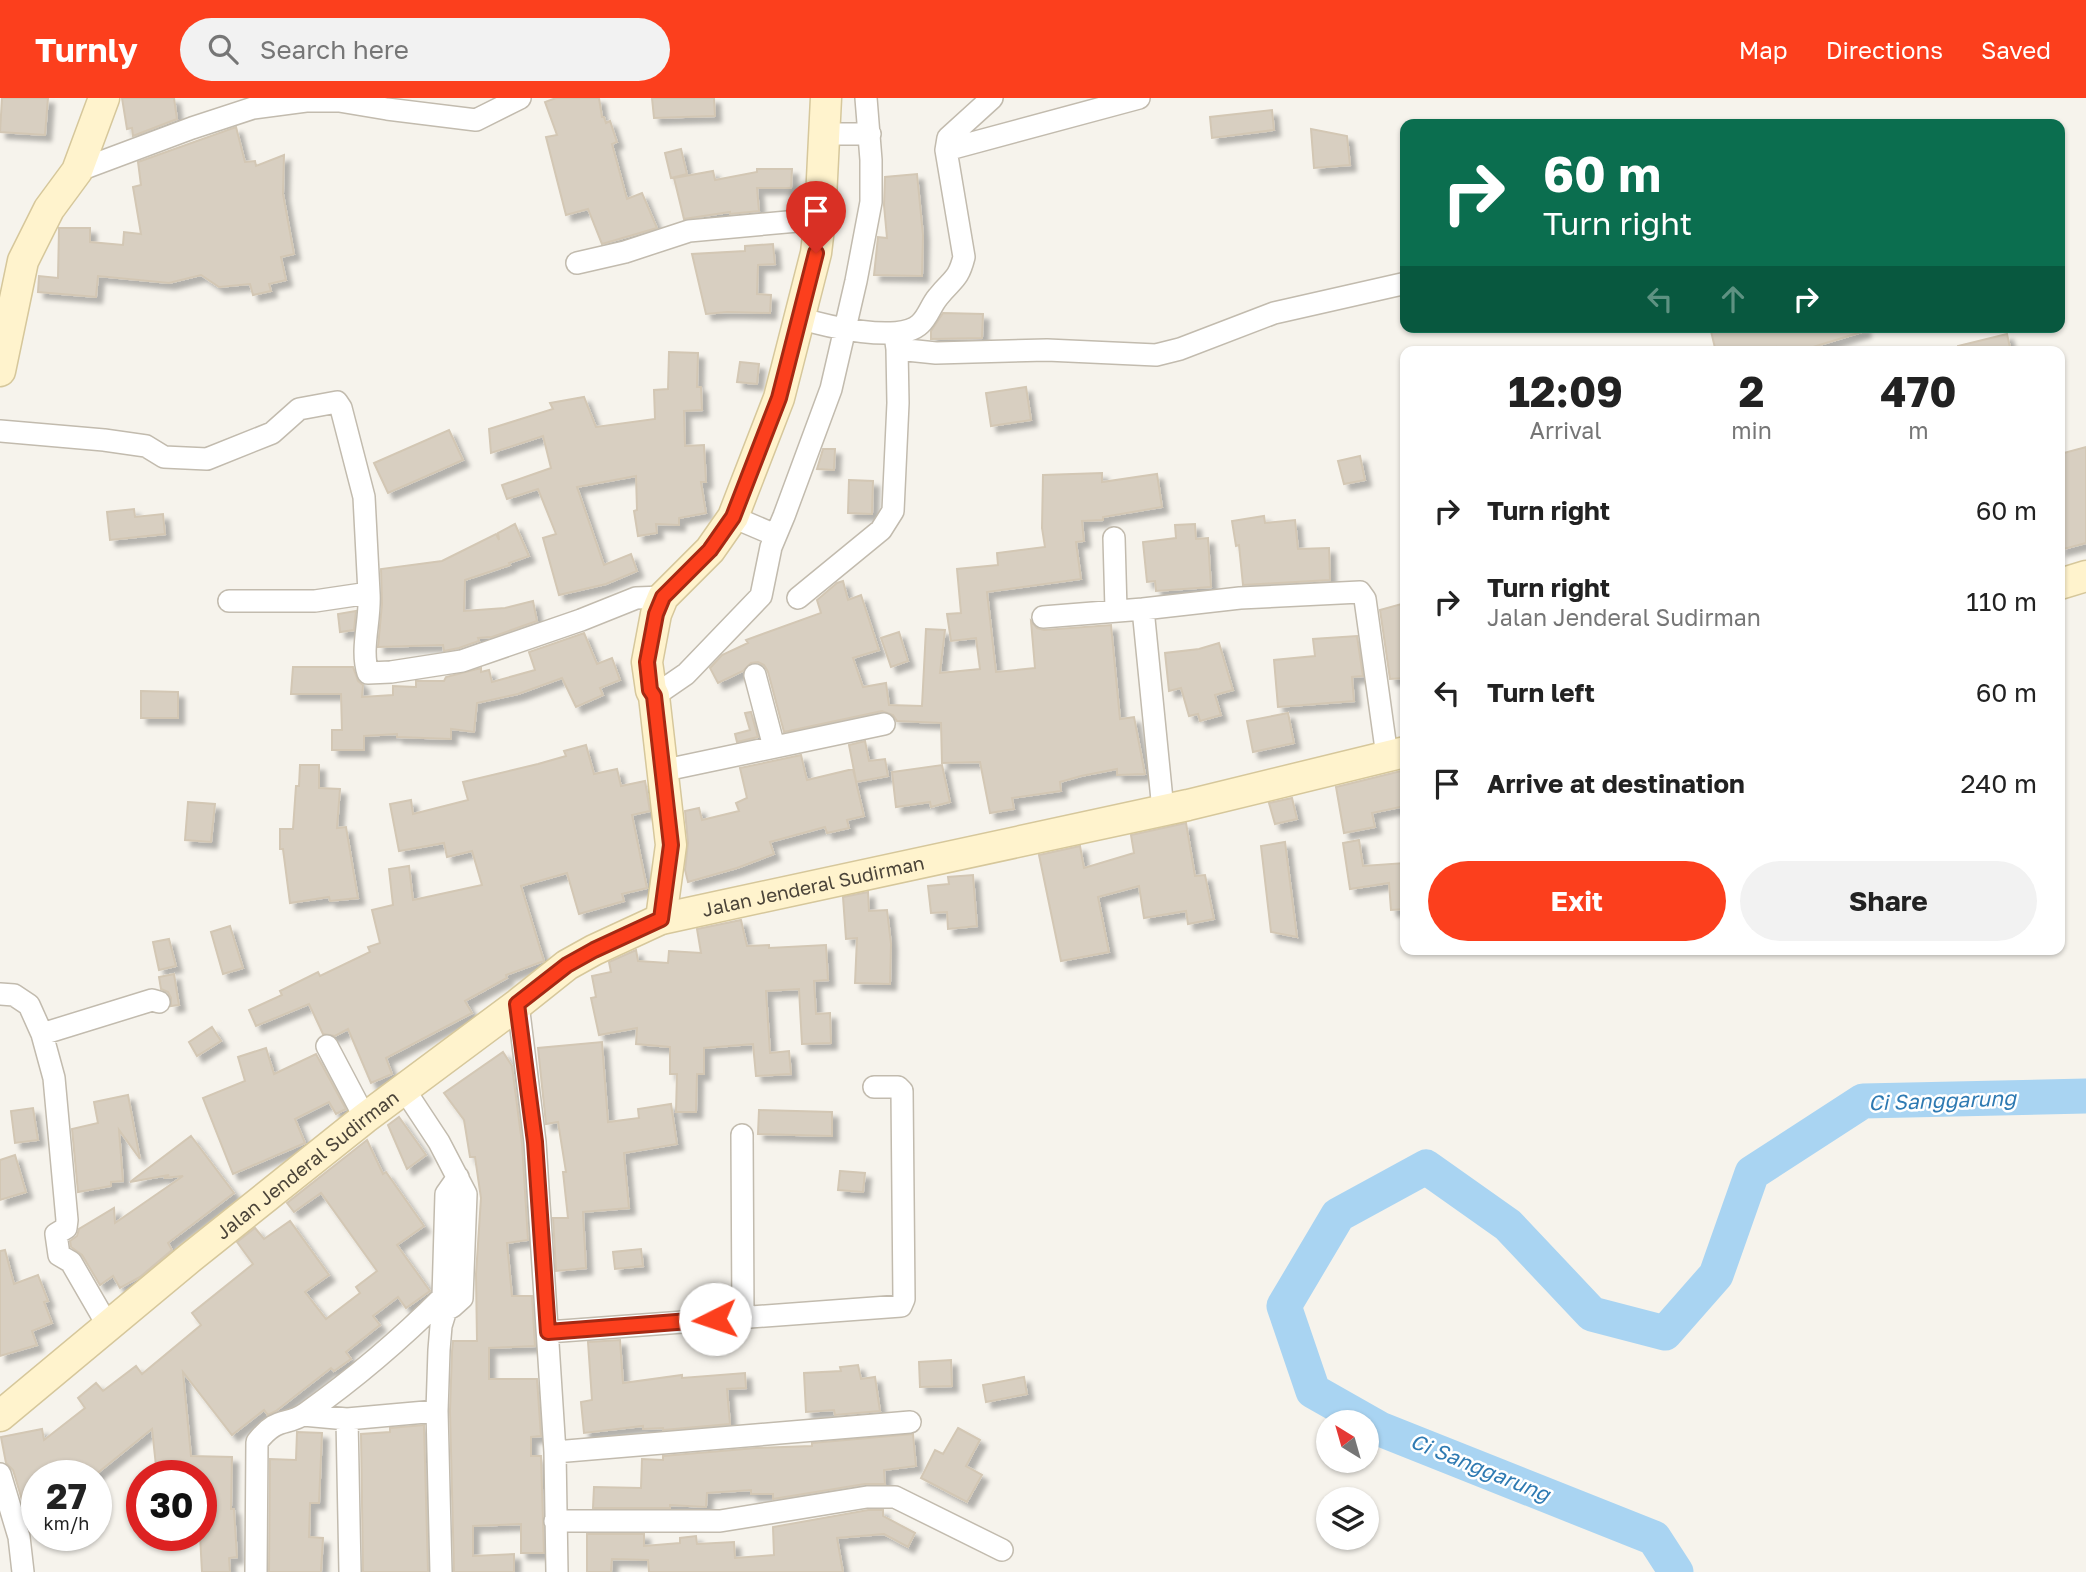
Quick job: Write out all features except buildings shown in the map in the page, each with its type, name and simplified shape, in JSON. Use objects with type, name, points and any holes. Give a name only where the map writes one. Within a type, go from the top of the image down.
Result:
[{"type":"main road","points":[[0,371],[26,251],[48,209],[77,171],[104,98]]},
{"type":"main road","points":[[661,919],[671,845],[650,682],[656,614],[663,597],[710,550],[755,526],[779,398],[803,319],[816,253],[829,135],[826,98]]},
{"type":"main road","points":[[2065,582],[2086,576]]},
{"type":"main road","name":"Jalan Jenderal Sudirman","points":[[0,1416],[191,1257],[365,1118],[567,965],[594,950],[661,919],[1163,810],[1396,754]]},
{"type":"street","points":[[77,171],[253,108],[297,100],[339,101],[476,120],[520,98]]},
{"type":"street","points":[[650,682],[686,674],[761,596],[755,526],[831,389],[839,329],[856,281],[871,202],[862,134],[866,98]]},
{"type":"street","points":[[896,341],[920,325],[937,297],[960,273],[964,257],[946,150],[948,138],[992,98]]},
{"type":"street","points":[[946,150],[1139,98]]},
{"type":"street","points":[[829,135],[862,134]]},
{"type":"street","points":[[577,263],[625,252],[689,231],[820,219]]},
{"type":"street","points":[[803,319],[936,353],[1056,351],[1156,355],[1180,349],[1274,313],[1400,284]]},
{"type":"street","points":[[798,598],[881,530],[892,511],[898,403],[896,341]]},
{"type":"street","points":[[0,431],[104,440],[146,446],[164,457],[207,459],[272,433],[295,411],[337,402],[341,408],[364,497],[370,607],[365,652],[368,673],[462,661],[580,621],[636,598],[663,597]]},
{"type":"street","points":[[1114,538],[1116,610]]},
{"type":"street","points":[[1042,617],[1240,598],[1360,592],[1365,600],[1396,754]]},
{"type":"street","points":[[229,601],[315,601],[369,593]]},
{"type":"street","points":[[1143,609],[1163,810]]},
{"type":"street","points":[[755,675],[774,747]]},
{"type":"street","points":[[661,771],[884,724]]},
{"type":"street","points":[[0,994],[14,995],[29,1005],[42,1034],[54,1078],[66,1224],[56,1234],[59,1255],[71,1262],[108,1326]]},
{"type":"street","points":[[42,1034],[152,1000],[159,1002]]},
{"type":"street","points":[[517,1004],[535,1142],[555,1452],[557,1572]]},
{"type":"street","points":[[327,1046],[365,1118]]},
{"type":"street","points":[[548,1332],[901,1306],[904,1300],[902,1091],[898,1087],[874,1087]]},
{"type":"street","points":[[404,1089],[439,1142],[458,1177],[446,1194],[450,1303],[441,1326],[439,1350],[437,1412],[442,1572]]},
{"type":"street","points":[[742,1135],[743,1317]]},
{"type":"street","points":[[303,1415],[411,1329],[450,1303]]},
{"type":"street","points":[[256,1572],[257,1442],[267,1429],[278,1422],[303,1415],[347,1419],[437,1412]]},
{"type":"street","points":[[347,1419],[350,1572]]},
{"type":"street","points":[[555,1452],[910,1422]]},
{"type":"street","points":[[0,1474],[19,1537],[23,1572]]},
{"type":"street","points":[[555,1521],[720,1521],[867,1497],[895,1497],[1002,1550]]},
{"type":"waterway","name":"Ci Sanggarung","points":[[1676,1572],[1654,1538],[1380,1429],[1313,1391],[1284,1306],[1338,1215],[1426,1167],[1508,1225],[1592,1314],[1665,1333],[1716,1275],[1752,1173],[1863,1101],[2086,1096]]},
{"type":"route","points":[[715,1319],[548,1332],[535,1142],[517,1004],[567,965],[661,919],[671,845],[654,696],[650,690],[647,662],[656,614],[663,597],[710,550],[733,517],[779,398],[816,253]]}]
